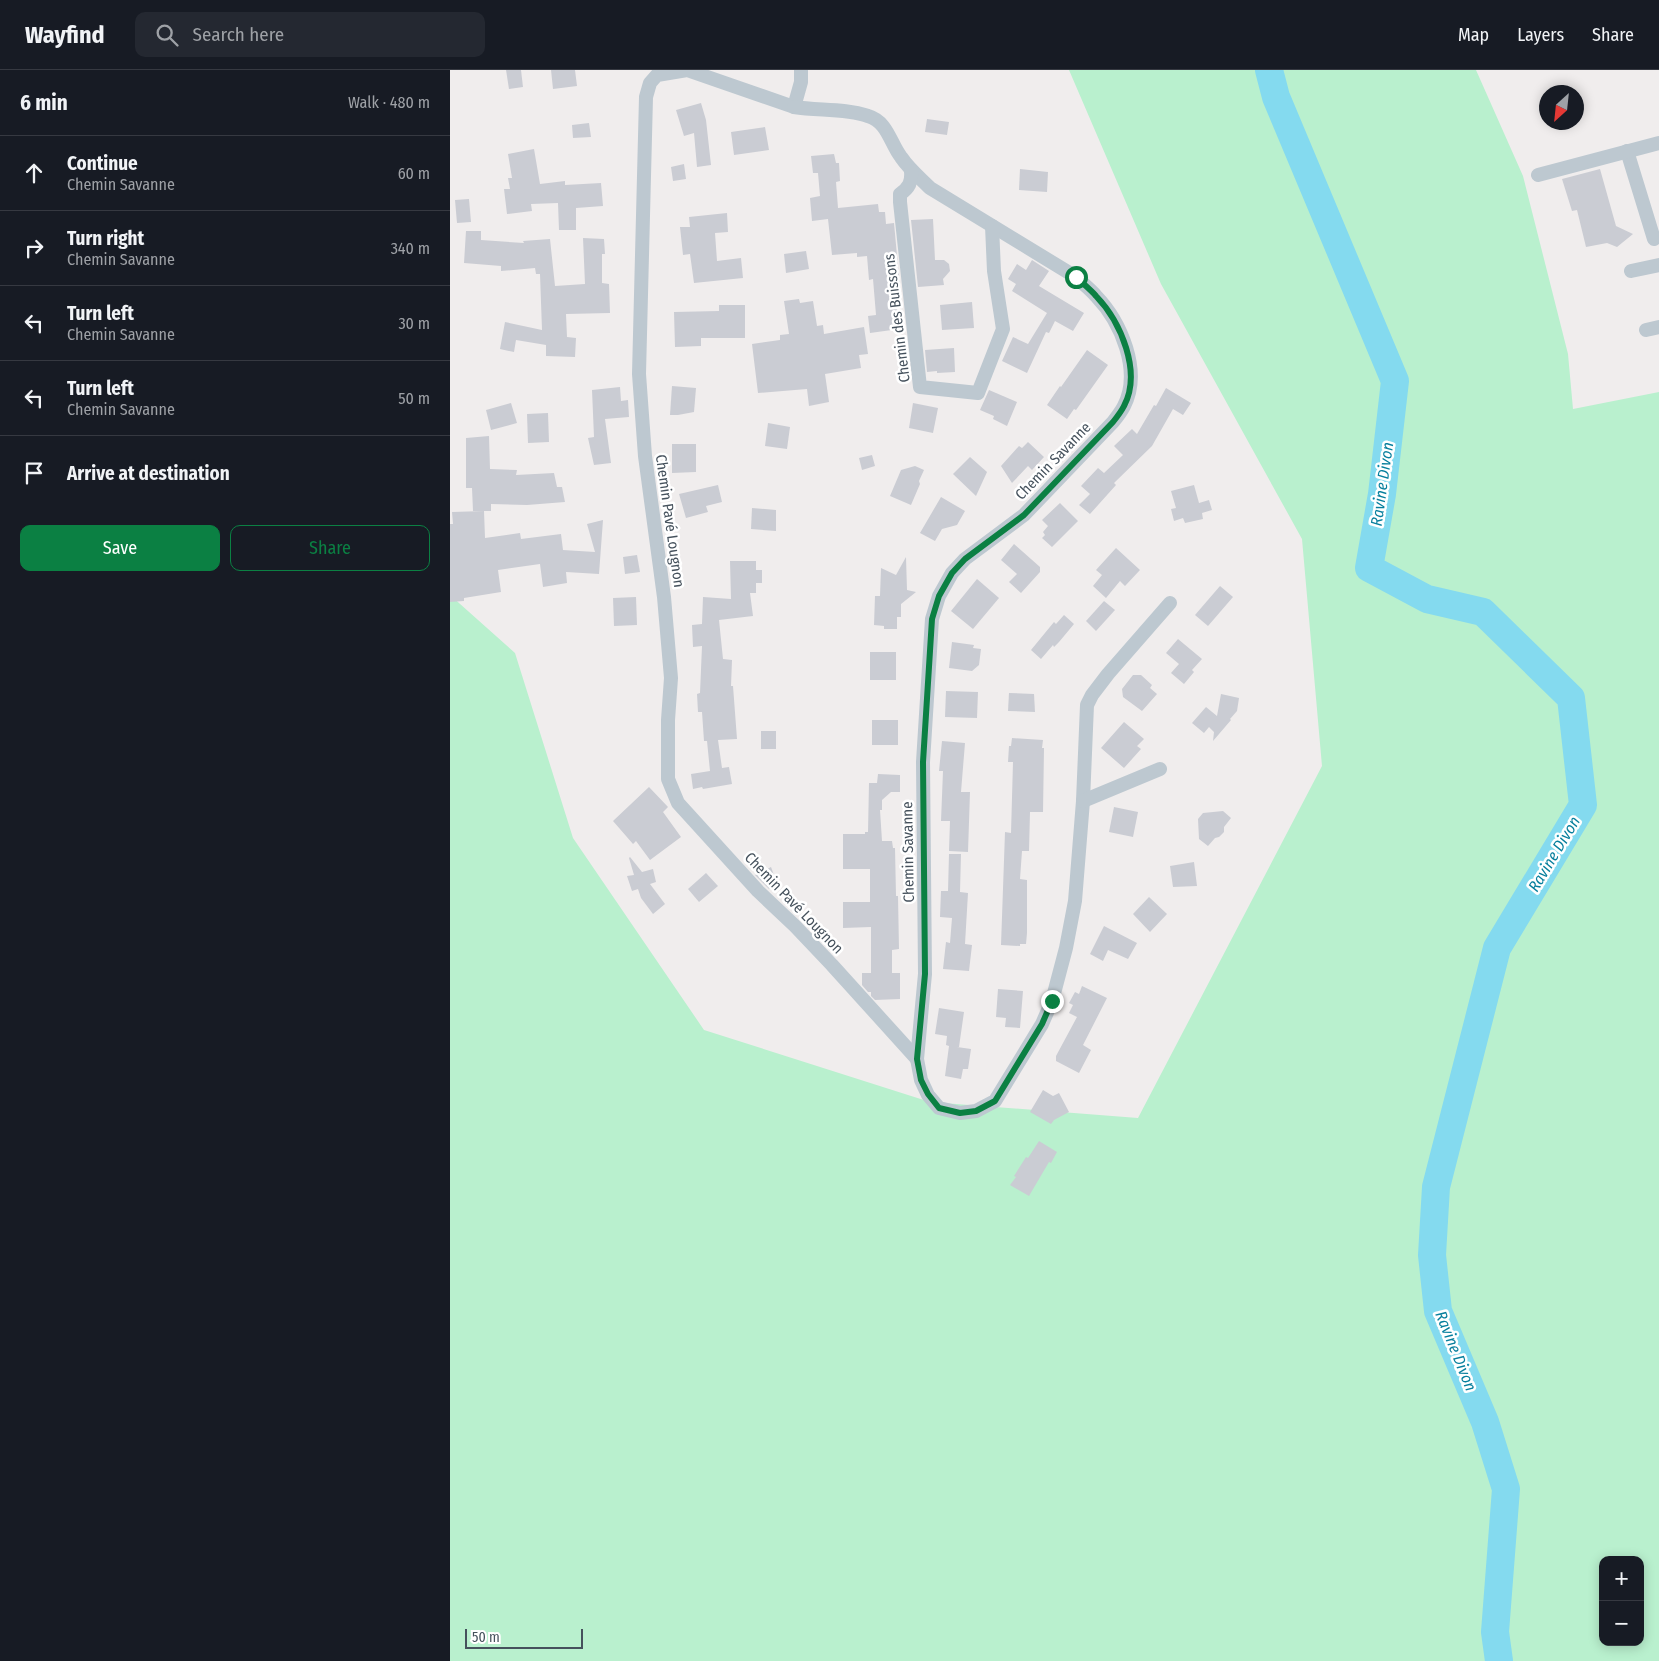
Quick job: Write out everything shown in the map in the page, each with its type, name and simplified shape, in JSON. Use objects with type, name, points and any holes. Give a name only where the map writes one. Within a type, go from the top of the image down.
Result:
[{"type":"street","points":[[643,70],[657,75],[687,70],[794,107],[801,82],[801,70]]},
{"type":"street","name":"Chemin Pavé Lougnon","points":[[657,75],[650,83],[644,114],[639,374],[645,456],[664,597],[671,678],[668,720],[668,779],[678,804],[758,891],[832,965],[917,1059]]},
{"type":"street","name":"Chemin Savanne","points":[[794,107],[836,110],[869,116],[886,128],[899,155],[911,171],[930,188],[1076,277],[1097,296],[1112,318],[1131,362],[1129,389],[1125,406],[1113,422],[1024,515],[965,559],[952,573],[939,596],[932,619],[923,762],[925,974],[917,1059],[921,1080],[928,1094],[939,1108],[960,1113],[976,1111],[995,1101],[1042,1024],[1052,1001],[1066,948],[1075,900],[1083,801],[1087,704],[1108,674],[1170,603]]},
{"type":"street","points":[[1538,175],[1659,143]]},
{"type":"street","points":[[1627,151],[1654,239]]},
{"type":"street","name":"Chemin des Buissons","points":[[911,171],[912,181],[900,194],[900,202],[920,387],[978,393],[1003,329],[994,271],[992,226]]},
{"type":"street","points":[[1632,271],[1659,264]]},
{"type":"street","points":[[1083,801],[1160,770]]},
{"type":"green space","points":[[1069,70],[1476,70],[1523,176],[1568,354],[1573,409],[1659,392],[1659,1661],[450,1661],[450,595],[515,653],[573,838],[704,1030],[930,1102],[1138,1118],[1322,766],[1302,539],[1161,284]]},
{"type":"building","points":[[506,70],[521,70],[523,87],[509,89]]},
{"type":"building","points":[[551,70],[575,70],[577,86],[553,89]]},
{"type":"building","points":[[701,103],[706,120],[711,165],[697,167],[694,133],[684,136],[676,110]]},
{"type":"building","points":[[927,119],[949,122],[947,135],[925,132]]},
{"type":"building","points":[[589,123],[591,137],[573,138],[572,125]]},
{"type":"building","points":[[765,127],[769,150],[734,155],[731,132]]},
{"type":"building","points":[[534,149],[540,184],[565,181],[565,185],[601,183],[603,206],[576,208],[576,230],[559,230],[558,203],[531,204],[532,211],[507,214],[504,189],[510,189],[508,178],[512,178],[508,154]]},
{"type":"building","points":[[834,154],[836,163],[839,163],[840,181],[836,182],[838,208],[878,204],[879,212],[885,212],[886,224],[894,223],[900,288],[897,288],[898,295],[895,296],[899,329],[870,333],[868,316],[876,315],[873,279],[869,280],[867,256],[857,257],[857,253],[832,255],[828,219],[812,221],[810,198],[820,196],[818,173],[813,173],[811,156]]},
{"type":"building","points":[[684,164],[686,179],[673,181],[671,167]]},
{"type":"building","points":[[1020,169],[1048,172],[1047,192],[1019,190]]},
{"type":"building","points":[[1600,169],[1616,226],[1633,234],[1617,247],[1607,243],[1586,247],[1577,210],[1572,211],[1562,179]]},
{"type":"building","points":[[469,199],[471,222],[457,223],[455,200]]},
{"type":"building","points":[[727,213],[728,232],[715,233],[717,261],[741,258],[743,278],[694,283],[690,254],[683,255],[680,227],[690,227],[689,217]]},
{"type":"building","points":[[933,219],[935,260],[944,260],[949,264],[950,271],[943,279],[944,285],[918,287],[911,220]]},
{"type":"building","points":[[466,231],[481,231],[481,240],[524,243],[523,241],[550,239],[555,286],[585,284],[583,238],[604,239],[605,254],[602,254],[602,283],[609,284],[610,313],[566,314],[567,337],[576,338],[575,357],[546,356],[546,345],[516,340],[514,352],[500,349],[505,322],[542,330],[540,274],[536,274],[535,268],[501,271],[501,266],[464,263]]},
{"type":"building","points":[[806,251],[809,269],[786,273],[784,254]]},
{"type":"building","points":[[1032,260],[1049,271],[1039,286],[1084,313],[1073,331],[1055,321],[1049,333],[1046,332],[1027,373],[1002,361],[1013,337],[1028,344],[1047,313],[1012,291],[1016,284],[1008,279],[1017,264],[1026,270]]},
{"type":"building","points":[[799,299],[800,303],[813,301],[817,326],[823,325],[824,334],[864,327],[868,354],[859,355],[861,368],[825,374],[829,402],[809,406],[807,389],[758,393],[752,344],[780,340],[780,335],[789,334],[784,301]]},
{"type":"building","points":[[972,302],[974,328],[942,330],[940,305]]},
{"type":"building","points":[[719,305],[745,305],[745,338],[701,338],[701,346],[675,347],[674,312],[719,311]]},
{"type":"building","points":[[954,348],[955,372],[927,372],[925,350]]},
{"type":"building","points":[[1087,350],[1108,365],[1076,410],[1074,409],[1067,419],[1047,405]]},
{"type":"building","points":[[672,386],[696,388],[694,412],[670,415]]},
{"type":"building","points":[[620,387],[621,401],[628,400],[629,417],[605,419],[611,463],[594,465],[588,438],[594,437],[592,390]]},
{"type":"building","points":[[1166,388],[1191,403],[1183,415],[1173,409],[1152,446],[1114,483],[1116,485],[1090,514],[1079,505],[1090,494],[1081,486],[1098,468],[1104,473],[1123,455],[1114,446],[1132,429],[1137,434]]},
{"type":"building","points":[[989,390],[1017,402],[1007,426],[993,419],[994,416],[980,410]]},
{"type":"building","points":[[511,403],[517,423],[491,430],[486,410]]},
{"type":"building","points":[[913,403],[938,408],[933,433],[909,428]]},
{"type":"building","points":[[548,413],[549,442],[528,443],[527,414]]},
{"type":"building","points":[[768,423],[790,427],[787,449],[765,446]]},
{"type":"building","points":[[489,436],[490,469],[517,470],[516,475],[554,473],[557,487],[562,487],[565,502],[527,505],[491,504],[491,511],[473,511],[472,488],[466,488],[466,438]]},
{"type":"building","points":[[1028,442],[1044,457],[1032,470],[1028,466],[1012,483],[1001,466],[1019,446],[1022,448]]},
{"type":"building","points":[[672,444],[696,444],[696,472],[672,473]]},
{"type":"building","points":[[872,455],[875,466],[862,470],[859,458]]},
{"type":"building","points":[[970,457],[987,472],[976,496],[953,474]]},
{"type":"building","points":[[915,466],[924,470],[911,505],[890,496],[901,470]]},
{"type":"building","points":[[718,485],[722,502],[706,506],[708,512],[686,518],[679,494]]},
{"type":"building","points":[[1194,485],[1199,503],[1209,500],[1212,510],[1202,513],[1203,519],[1185,523],[1183,518],[1174,521],[1171,509],[1176,508],[1171,491]]},
{"type":"building","points":[[941,497],[965,511],[957,525],[942,529],[935,541],[920,533]]},
{"type":"building","points":[[1060,503],[1078,521],[1052,547],[1042,538],[1045,535],[1043,532],[1048,526],[1042,520]]},
{"type":"building","points":[[752,508],[776,510],[776,531],[751,529]]},
{"type":"building","points":[[484,511],[485,538],[520,533],[521,539],[561,534],[563,550],[595,552],[587,524],[603,520],[599,574],[566,572],[567,583],[543,587],[540,564],[498,570],[501,592],[464,598],[464,601],[450,602],[450,524],[453,524],[452,512]]},
{"type":"building","points":[[1014,544],[1040,567],[1040,572],[1021,593],[1009,582],[1017,574],[1001,560]]},
{"type":"building","points":[[1116,548],[1140,570],[1125,586],[1120,581],[1106,598],[1093,586],[1102,575],[1096,570]]},
{"type":"building","points":[[637,555],[640,572],[625,574],[623,557]]},
{"type":"building","points":[[906,557],[907,590],[916,592],[901,604],[901,617],[897,617],[897,629],[884,629],[884,626],[874,625],[875,596],[880,596],[881,568],[896,575]]},
{"type":"building","points":[[730,561],[756,561],[756,570],[762,570],[762,583],[756,583],[756,593],[750,593],[753,616],[719,620],[723,659],[732,660],[731,686],[733,686],[737,739],[718,740],[722,768],[729,767],[732,784],[693,789],[691,774],[710,771],[707,741],[704,741],[702,712],[698,712],[697,694],[700,693],[702,646],[693,647],[692,625],[702,624],[703,597],[731,599]]},
{"type":"building","points":[[977,579],[999,598],[973,629],[951,611]]},
{"type":"building","points":[[1220,586],[1233,597],[1208,626],[1195,615]]},
{"type":"building","points":[[636,597],[637,625],[614,626],[613,598]]},
{"type":"building","points":[[1104,601],[1115,610],[1096,631],[1086,621]]},
{"type":"building","points":[[1064,615],[1074,624],[1041,659],[1031,650],[1054,622],[1056,624]]},
{"type":"building","points":[[1178,639],[1202,659],[1192,670],[1194,672],[1184,684],[1171,673],[1179,664],[1166,653]]},
{"type":"building","points":[[952,642],[974,645],[973,648],[981,649],[979,665],[972,671],[949,668]]},
{"type":"building","points":[[870,652],[896,652],[896,680],[870,680]]},
{"type":"building","points":[[1133,675],[1141,675],[1152,685],[1150,688],[1157,694],[1142,711],[1123,697],[1122,689]]},
{"type":"building","points":[[946,691],[978,692],[977,718],[945,717]]},
{"type":"building","points":[[1009,693],[1034,694],[1035,712],[1008,711]]},
{"type":"building","points":[[1221,694],[1239,698],[1237,711],[1213,741],[1214,732],[1209,727],[1204,733],[1192,723],[1206,707],[1217,716]]},
{"type":"building","points":[[872,720],[898,720],[898,745],[872,745]]},
{"type":"building","points":[[1124,722],[1144,739],[1137,746],[1141,749],[1124,768],[1101,748]]},
{"type":"building","points":[[761,731],[776,731],[776,749],[761,749]]},
{"type":"building","points":[[1012,738],[1043,740],[1042,748],[1044,748],[1043,812],[1030,812],[1029,851],[1022,851],[1020,879],[1027,880],[1027,933],[1026,944],[1020,944],[1020,946],[1001,945],[1005,832],[1011,833],[1013,762],[1008,762],[1009,746],[1011,746]]},
{"type":"building","points":[[942,741],[965,743],[961,792],[970,792],[968,852],[949,851],[950,821],[941,821],[943,771],[939,771]]},
{"type":"building","points":[[878,774],[900,775],[900,792],[891,792],[882,800],[882,810],[880,810],[882,841],[892,841],[893,848],[895,848],[899,949],[892,950],[892,973],[900,973],[900,999],[875,1000],[871,996],[871,992],[868,992],[862,985],[862,973],[871,973],[871,927],[843,928],[843,902],[870,902],[870,869],[843,869],[843,834],[865,834],[865,832],[868,832],[869,783],[877,783]]},
{"type":"building","points":[[649,787],[668,807],[663,812],[681,837],[650,860],[636,841],[633,844],[613,821]]},
{"type":"building","points":[[1114,807],[1138,812],[1133,837],[1109,832]]},
{"type":"building","points":[[1223,811],[1231,818],[1224,827],[1224,832],[1208,846],[1199,839],[1198,819],[1203,813]]},
{"type":"building","points":[[949,854],[961,854],[960,892],[968,893],[965,944],[972,945],[969,971],[943,969],[946,942],[950,943],[952,918],[940,917],[941,891],[948,891]]},
{"type":"building","points":[[630,857],[642,872],[653,869],[656,882],[650,884],[665,904],[653,914],[641,898],[638,889],[632,891],[627,876],[634,875]]},
{"type":"building","points":[[1194,862],[1197,886],[1173,887],[1170,866]]},
{"type":"building","points":[[771,867],[774,875],[772,888],[769,889],[755,875]]},
{"type":"building","points":[[706,873],[718,886],[699,902],[688,889]]},
{"type":"building","points":[[1149,897],[1167,914],[1150,932],[1133,914]]},
{"type":"building","points":[[1104,926],[1137,943],[1128,959],[1108,950],[1103,961],[1090,954]]},
{"type":"building","points":[[1082,986],[1107,998],[1083,1045],[1091,1050],[1079,1073],[1056,1061],[1056,1056],[1077,1017],[1069,1013],[1073,1005],[1069,1003],[1075,992],[1079,994]]},
{"type":"building","points":[[998,989],[1023,991],[1020,1028],[1005,1027],[1006,1018],[996,1017]]},
{"type":"building","points":[[939,1008],[964,1012],[959,1047],[957,1047],[971,1049],[968,1069],[963,1069],[961,1079],[945,1076],[949,1046],[946,1045],[947,1036],[935,1034]]},
{"type":"building","points":[[1043,1090],[1053,1096],[1059,1093],[1069,1112],[1054,1120],[1051,1124],[1030,1112]]},
{"type":"building","points":[[1039,1141],[1057,1152],[1029,1196],[1010,1185],[1026,1157],[1028,1158]]},
{"type":"waterway","name":"Ravine Divon","points":[[1269,70],[1276,97],[1395,381],[1382,494],[1369,568],[1427,599],[1483,612],[1571,698],[1583,805],[1497,948],[1436,1187],[1432,1255],[1438,1311],[1485,1422],[1506,1489],[1495,1632],[1499,1661]]},
{"type":"route","points":[[1052,1001],[1042,1024],[995,1101],[976,1111],[960,1113],[939,1108],[928,1094],[921,1080],[917,1059],[925,974],[923,762],[932,619],[939,596],[952,573],[965,559],[1024,515],[1113,422],[1125,406],[1129,389],[1131,362],[1123,340],[1112,318],[1097,296],[1076,277]]}]
